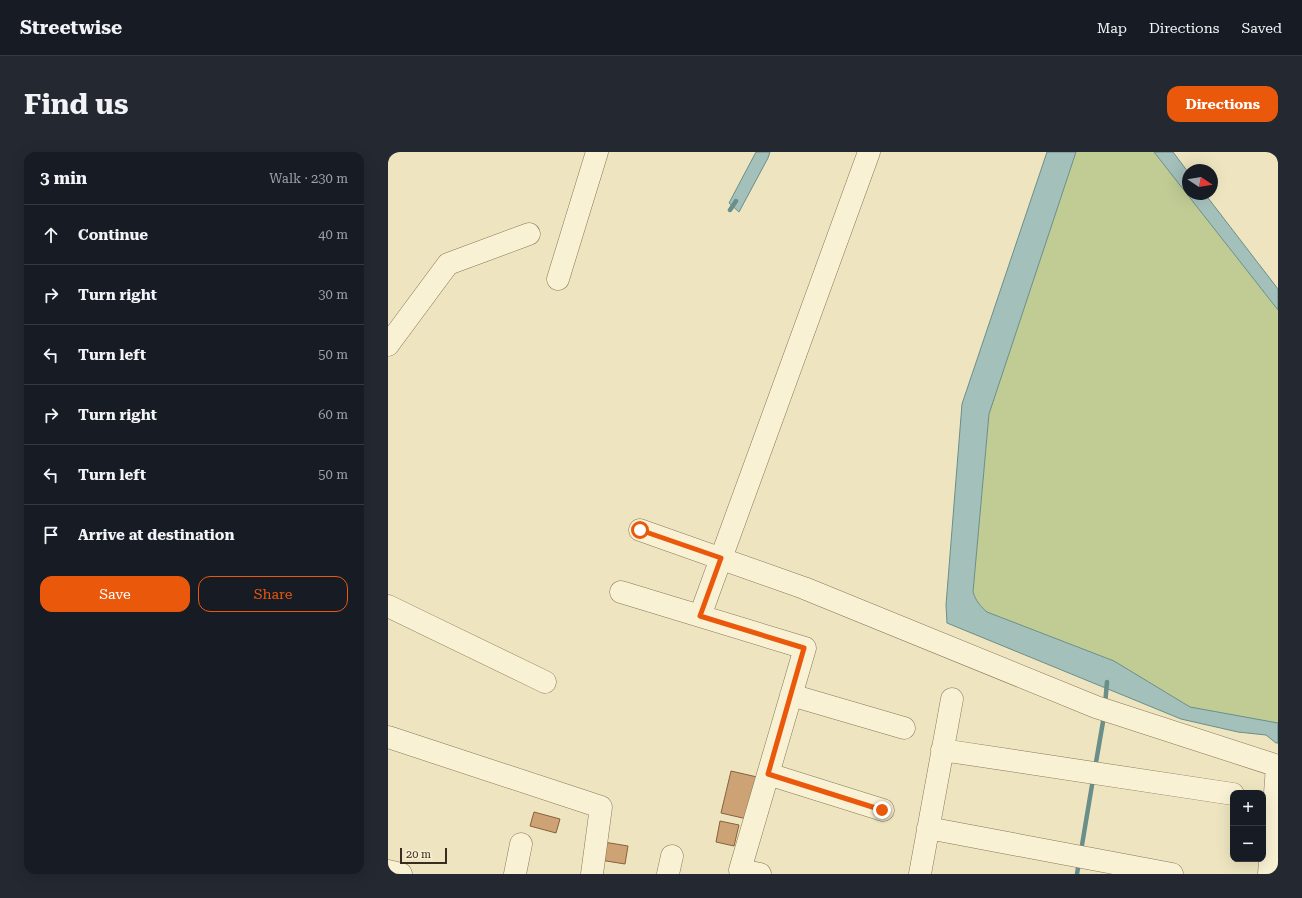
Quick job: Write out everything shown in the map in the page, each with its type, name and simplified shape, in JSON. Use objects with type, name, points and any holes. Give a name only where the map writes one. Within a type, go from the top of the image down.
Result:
[{"type":"street","points":[[558,279],[597,152]]},
{"type":"street","points":[[700,616],[869,152]]},
{"type":"street","points":[[388,345],[448,264],[529,234]]},
{"type":"street","points":[[640,530],[804,588],[1096,707],[1278,766],[1268,874]]},
{"type":"street","points":[[621,592],[804,648],[768,774],[746,873]]},
{"type":"street","points":[[388,606],[545,682]]},
{"type":"street","points":[[791,695],[904,728]]},
{"type":"street","points":[[920,874],[952,699]]},
{"type":"street","points":[[388,737],[601,807],[592,874]]},
{"type":"street","points":[[942,750],[1230,794]]},
{"type":"street","points":[[768,774],[882,810]]},
{"type":"street","points":[[928,828],[1172,874]]},
{"type":"street","points":[[515,874],[521,844]]},
{"type":"street","points":[[388,871],[401,874]]},
{"type":"green space","points":[[1076,152],[1154,152],[1182,188],[1182,200],[1192,200],[1278,310],[1278,724],[1190,707],[1114,661],[987,612],[982,608],[973,592],[989,414]]},
{"type":"water","points":[[756,152],[770,152],[739,212],[729,203]]},
{"type":"water","points":[[1047,152],[1076,152],[989,414],[973,592],[974,595],[978,603],[987,612],[1114,661],[1190,707],[1278,723],[1278,743],[1266,735],[1238,732],[1181,719],[947,623],[946,605],[962,404]]},
{"type":"water","points":[[1154,152],[1173,152],[1182,164],[1182,188]]},
{"type":"water","points":[[1192,200],[1210,200],[1278,289],[1278,310]]},
{"type":"building","points":[[731,771],[757,777],[747,819],[721,813]]},
{"type":"building","points":[[534,812],[560,819],[556,833],[530,826]]},
{"type":"building","points":[[720,821],[739,825],[734,846],[716,842]]},
{"type":"building","points":[[604,842],[628,846],[625,864],[600,860]]},
{"type":"waterway","points":[[730,210],[736,201]]},
{"type":"waterway","points":[[1105,705],[1107,682]]},
{"type":"waterway","points":[[1095,768],[1104,716]]},
{"type":"waterway","points":[[1081,851],[1093,779]]},
{"type":"waterway","points":[[1077,874],[1079,862]]},
{"type":"route","points":[[640,530],[721,558],[700,616],[804,648],[768,774],[882,810]]}]
